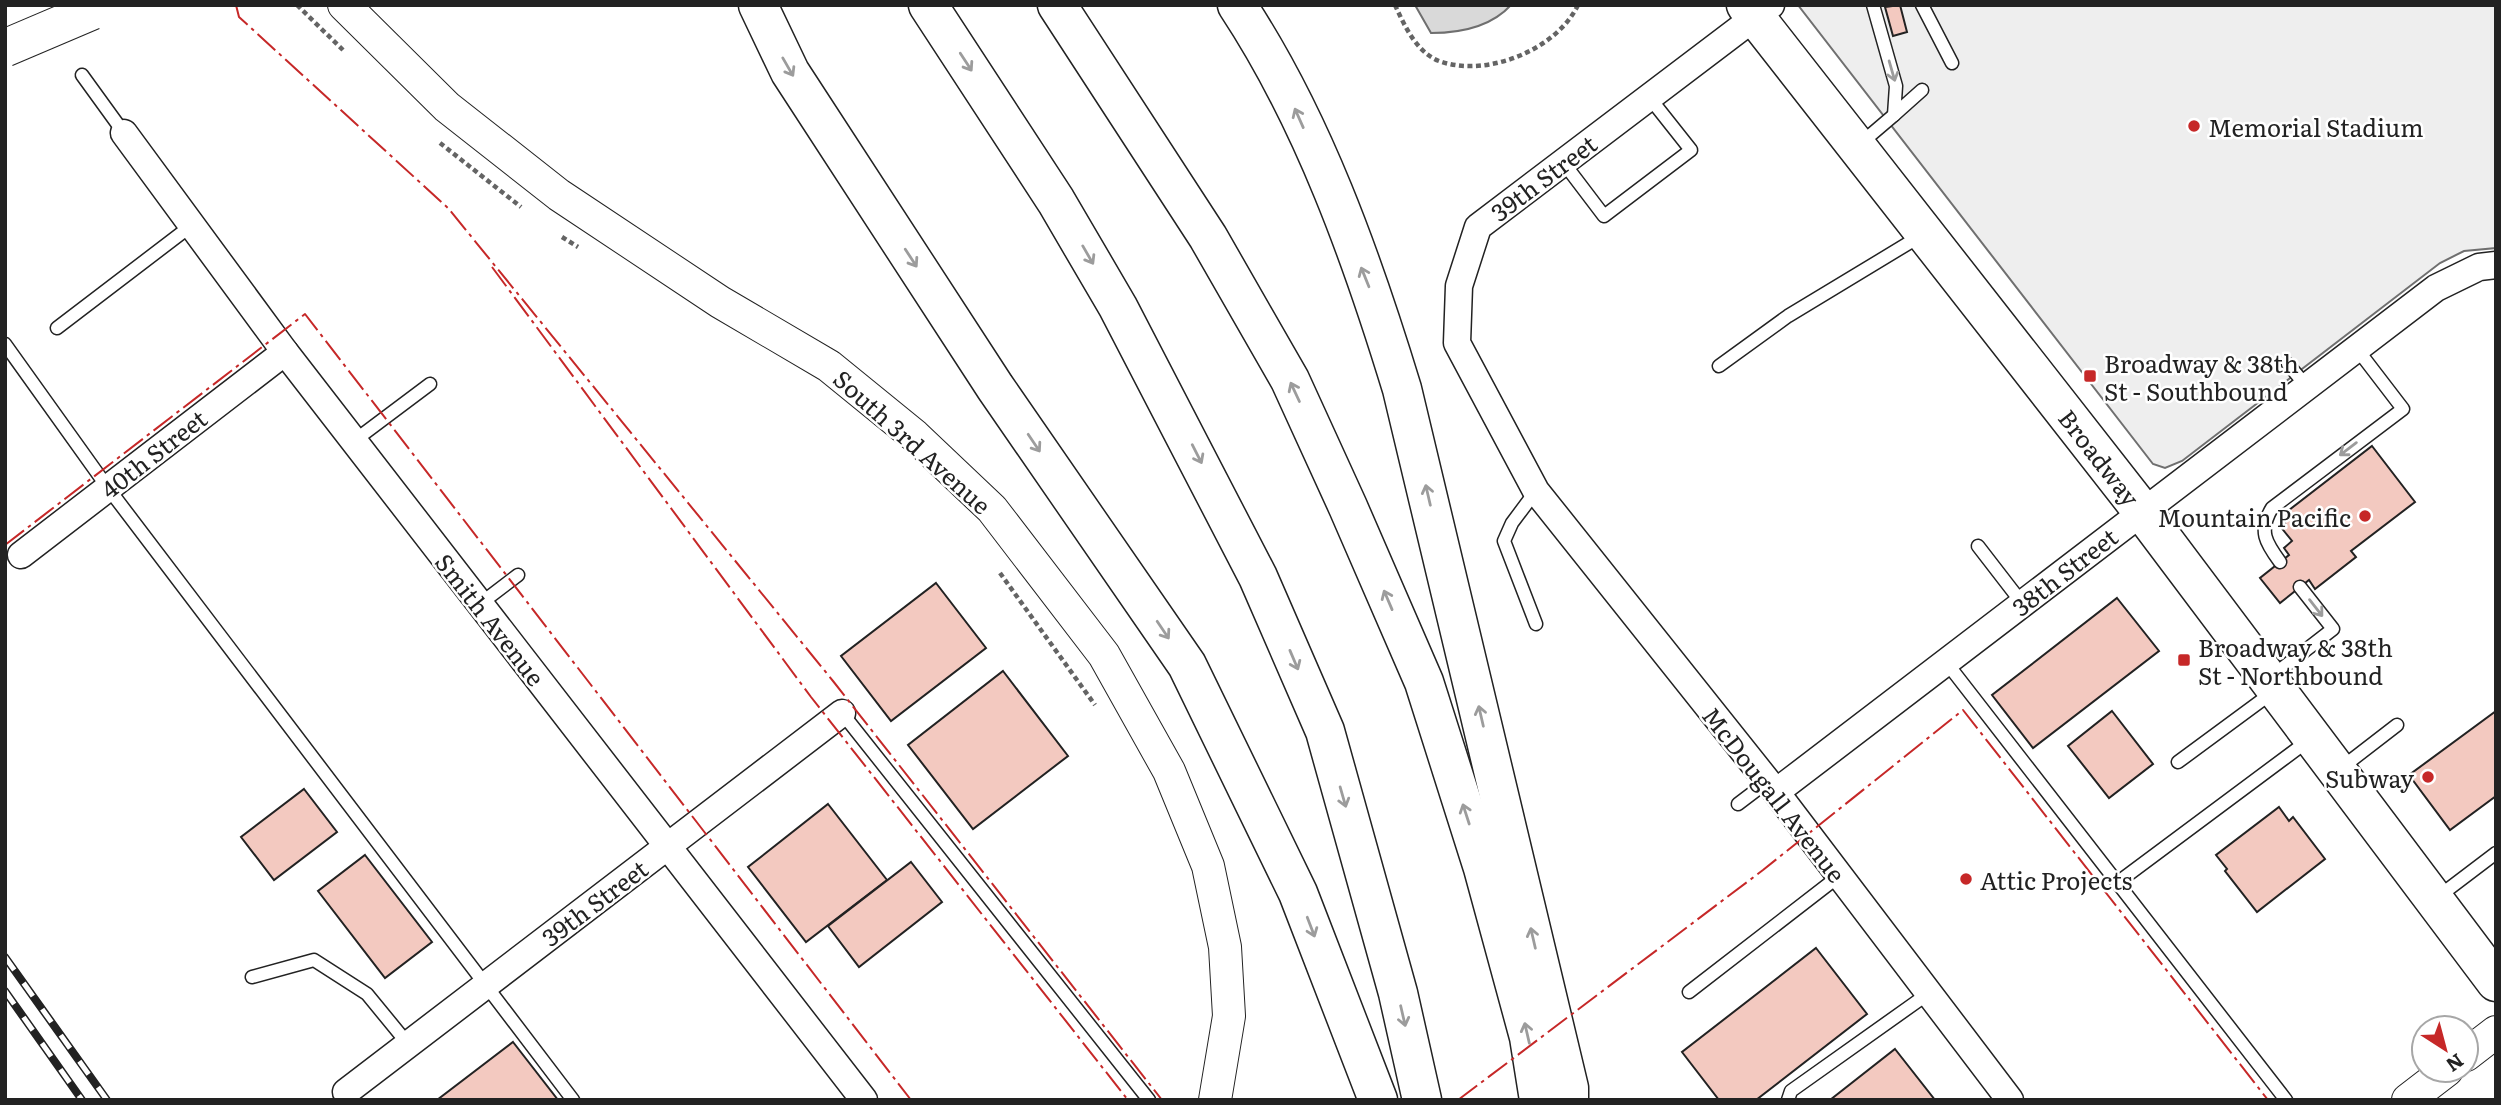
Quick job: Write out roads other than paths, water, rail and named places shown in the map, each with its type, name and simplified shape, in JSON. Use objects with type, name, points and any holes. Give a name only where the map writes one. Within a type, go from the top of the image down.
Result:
[{"type":"main road","points":[[758,5],[790,72],[995,387],[1187,666],[1298,893],[1378,1100]]},
{"type":"main road","points":[[929,5],[1056,201],[1118,307],[1258,577],[1325,731],[1398,993],[1422,1100]]},
{"type":"main road","points":[[1057,5],[1208,237],[1290,380],[1348,507],[1424,682],[1483,869],[1529,1037],[1539,1100]]},
{"type":"main road","points":[[1237,5],[1292,103],[1327,181],[1377,306],[1399,377],[1566,1074],[1569,1100]]},
{"type":"main road","name":"Broadway","points":[[1757,9],[1857,147],[2142,511],[2434,900],[2486,962]]},
{"type":"main road","points":[[5,48],[92,11]]},
{"type":"street","name":"South 3rd Avenue","points":[[344,5],[447,107],[559,195],[720,302],[829,366],[915,436],[992,509],[1104,655],[1169,771],[1208,866],[1224,947],[1229,1016],[1214,1100]]},
{"type":"street","name":"39th Street","points":[[1536,491],[1457,343],[1459,286],[1478,227],[1649,97],[1757,9]]},
{"type":"street","name":"Smith Avenue","points":[[124,133],[285,352],[864,1100]]},
{"type":"street","name":"38th Street","points":[[1772,787],[1946,662],[2436,288],[2479,267],[2496,265]]},
{"type":"street","name":"40th Street","points":[[21,555],[285,352]]},
{"type":"street","name":"McDougall Avenue","points":[[1536,491],[1772,787],[2010,1100]]},
{"type":"street","name":"39th Street","points":[[346,1092],[842,713]]},
{"type":"street","points":[[2480,1044],[2496,1032]]},
{"type":"lane","points":[[1872,5],[1896,86],[1894,115]]},
{"type":"lane","points":[[1922,5],[1952,64]]},
{"type":"lane","points":[[82,75],[124,133]]},
{"type":"lane","points":[[1857,147],[1922,90]]},
{"type":"lane","points":[[1563,162],[1604,216],[1691,150],[1649,97]]},
{"type":"lane","points":[[57,328],[192,225]]},
{"type":"lane","points":[[1719,366],[1788,316],[1924,233]]},
{"type":"lane","points":[[5,344],[108,488],[573,1100]]},
{"type":"lane","points":[[2280,562],[2265,542],[2263,530],[2272,508],[2403,409],[2357,349]]},
{"type":"lane","points":[[2288,364],[2307,387]]},
{"type":"lane","points":[[354,441],[430,384]]},
{"type":"lane","points":[[1536,491],[1512,523],[1504,541],[1536,624]]},
{"type":"lane","points":[[1978,546],[2022,603]]},
{"type":"lane","points":[[480,604],[518,575]]},
{"type":"lane","points":[[2178,762],[2333,629],[2300,587]]},
{"type":"lane","points":[[1946,662],[2286,1100]]},
{"type":"lane","points":[[842,713],[1149,1100]]},
{"type":"lane","points":[[2337,771],[2397,725]]},
{"type":"lane","points":[[2117,883],[2312,737]]},
{"type":"lane","points":[[1738,804],[1772,787]]},
{"type":"lane","points":[[2434,900],[2496,853]]},
{"type":"lane","points":[[1689,992],[1839,876]]},
{"type":"lane","points":[[252,977],[314,960],[367,994],[408,1044]]},
{"type":"lane","points":[[1788,1100],[1791,1091],[1928,993]]},
{"type":"railway","points":[[5,957],[107,1100]]},
{"type":"railway","points":[[5,991],[82,1100]]},
{"type":"place","name":"Memorial Stadium","points":[[2194,126]]},
{"type":"place","name":"Broadway & 38th St - Southbound","points":[[2090,376]]},
{"type":"place","name":"Mountain Pacific","points":[[2365,516]]},
{"type":"place","name":"Broadway & 38th St - Northbound","points":[[2184,660]]},
{"type":"place","name":"Subway","points":[[2428,777]]},
{"type":"place","name":"Attic Projects","points":[[1966,879]]}]
